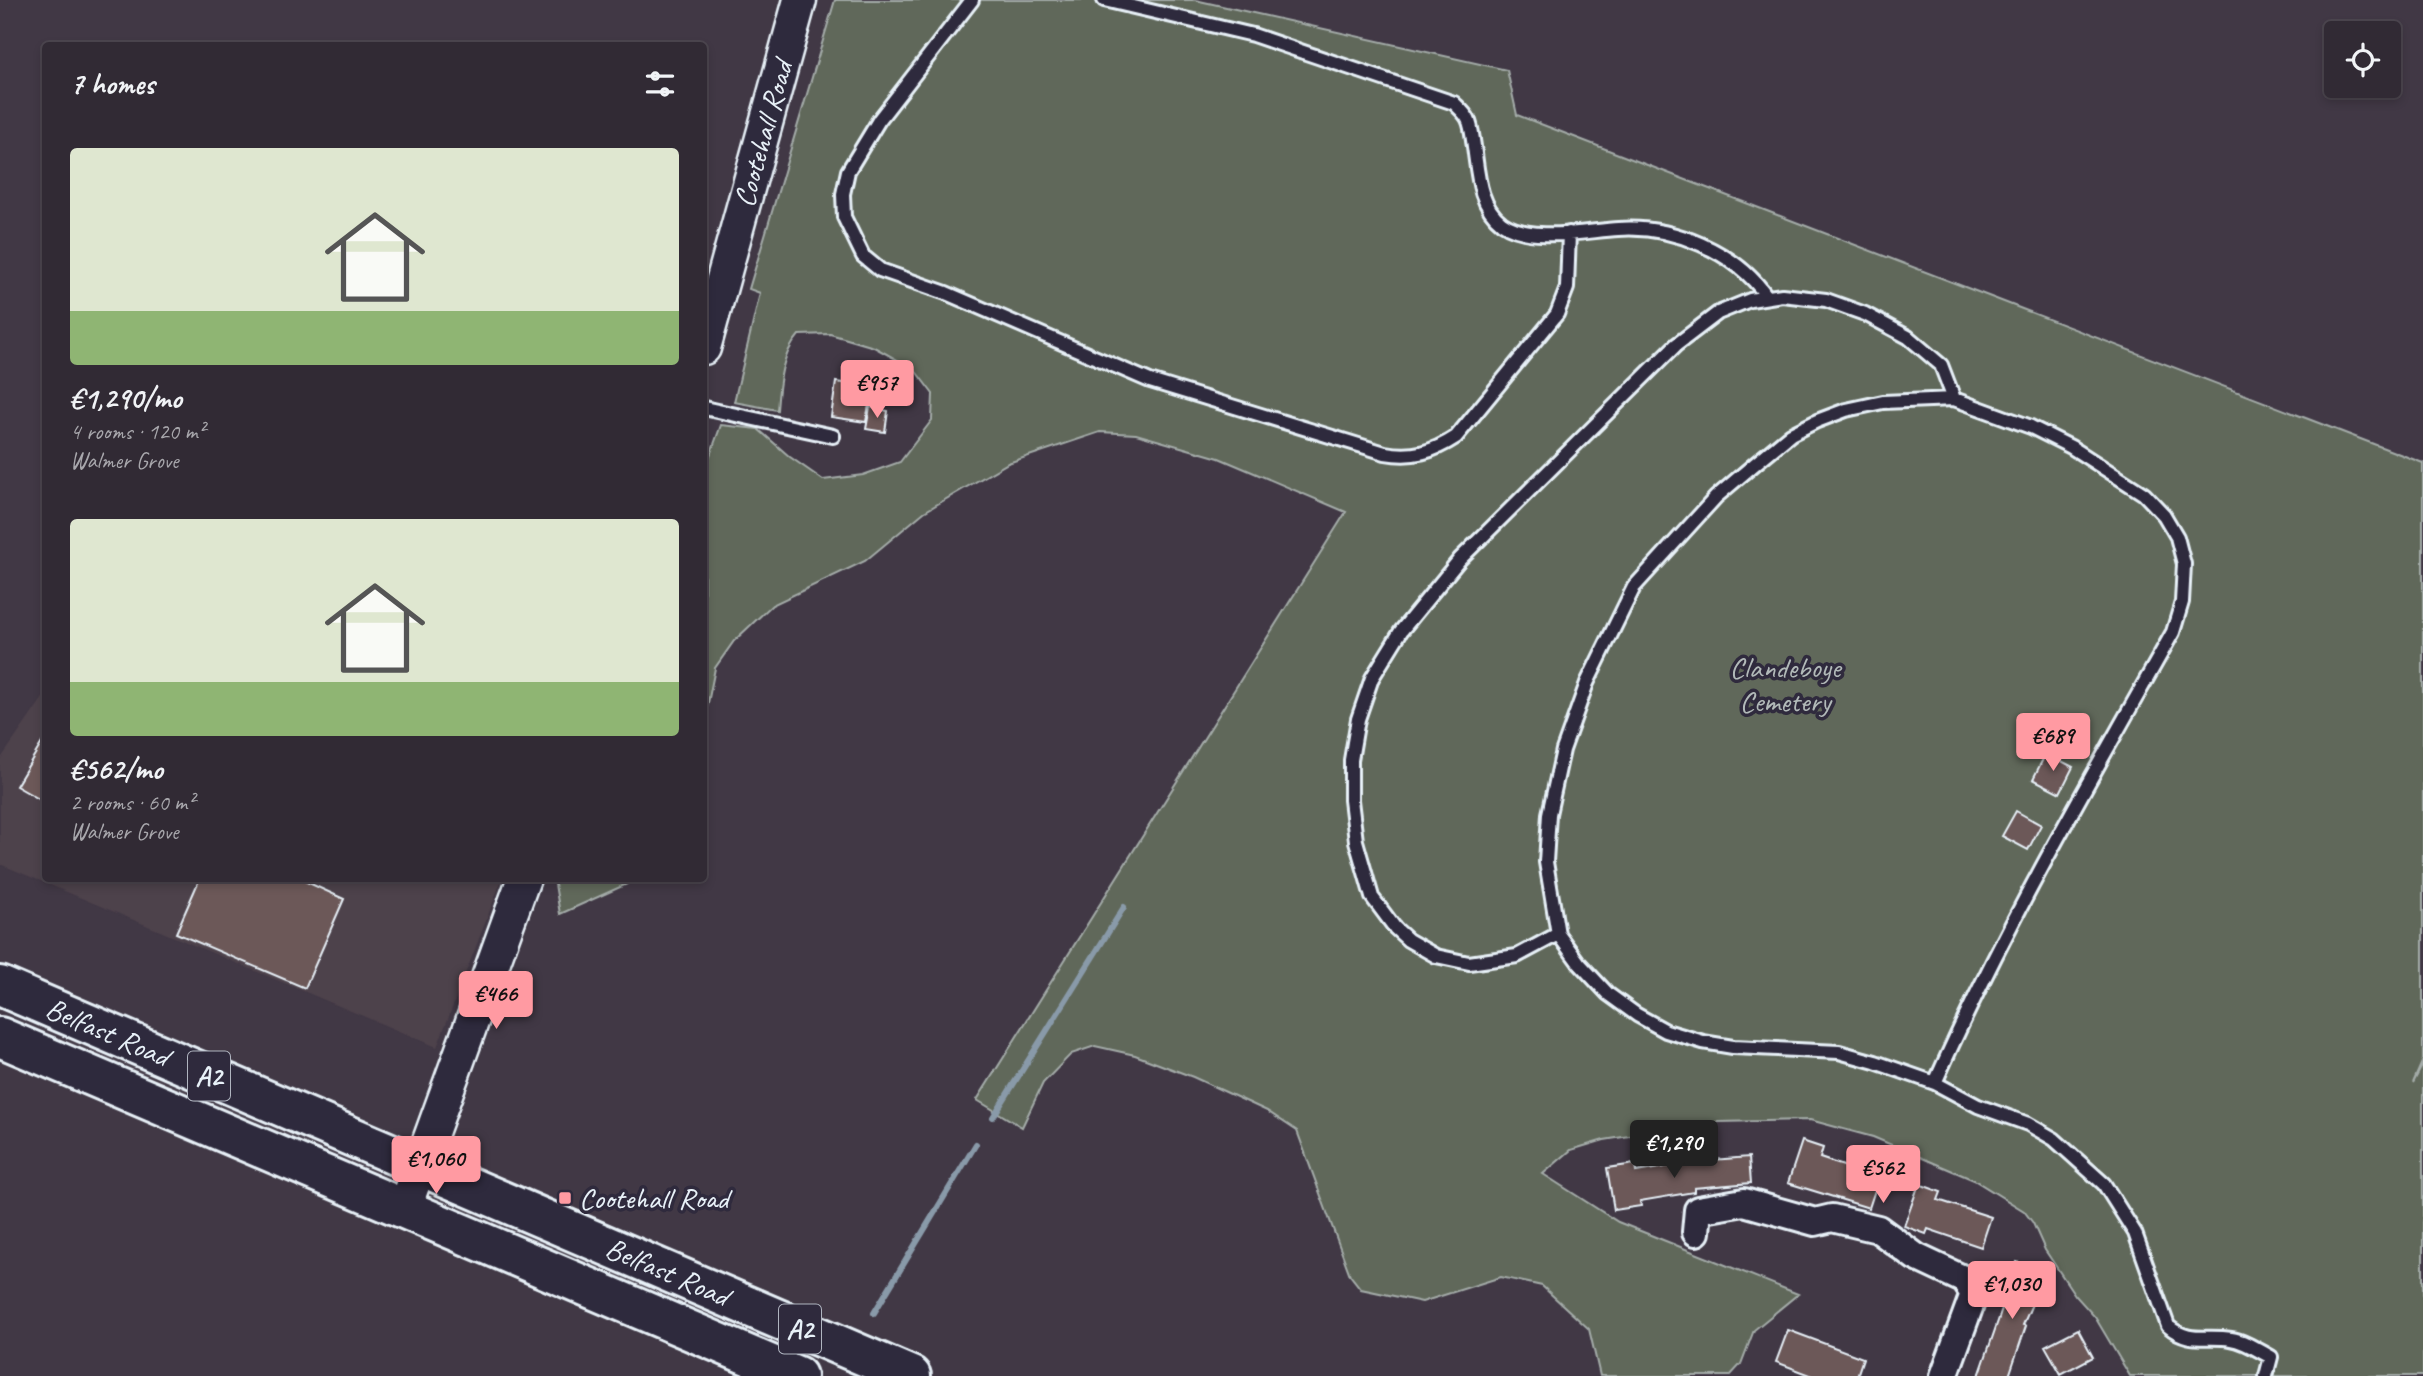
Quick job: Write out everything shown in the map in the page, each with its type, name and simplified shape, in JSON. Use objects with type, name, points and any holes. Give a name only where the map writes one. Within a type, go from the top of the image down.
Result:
[{"type":"highway","name":"Belfast Road","points":[[0,986],[911,1376]]},
{"type":"highway","name":"Belfast Road","points":[[0,1037],[797,1376]]},
{"type":"street","name":"Cootehall Road","points":[[707,337],[800,0]]},
{"type":"street","points":[[404,1210],[518,882]]},
{"type":"street","points":[[1696,1232],[1698,1210],[1744,1202],[1815,1222],[1832,1218],[1878,1229],[1916,1258],[1965,1280],[1974,1294],[1944,1376]]},
{"type":"lane","points":[[972,0],[879,120],[848,171],[843,194],[844,217],[851,234],[863,256],[880,270],[946,293],[1150,382],[1385,453],[1409,456],[1438,449],[1456,437],[1557,314],[1567,288],[1569,233]]},
{"type":"lane","points":[[1104,0],[1253,35],[1454,103],[1469,120],[1483,201],[1490,213],[1505,225],[1528,233],[1651,229],[1686,237],[1738,267],[1767,297]]},
{"type":"lane","points":[[1558,934],[1517,956],[1469,963],[1436,956],[1409,940],[1395,928],[1372,897],[1356,841],[1351,800],[1351,760],[1358,719],[1372,678],[1401,631],[1460,559],[1676,345],[1718,313],[1750,300],[1782,295],[1826,300],[1865,314],[1908,337],[1941,365],[1954,398]]},
{"type":"lane","points":[[1935,1083],[1987,970],[2067,819],[2173,632],[2182,602],[2184,575],[2177,537],[2164,515],[2144,494],[2051,437],[1954,398],[1883,402],[1846,410],[1791,434],[1716,497],[1634,587],[1587,683],[1563,750],[1549,814],[1546,862],[1558,934],[1579,963],[1608,994],[1637,1015],[1667,1031],[1703,1042],[1733,1047],[1839,1052],[1935,1083],[1978,1106],[2028,1124],[2054,1139],[2104,1184],[2135,1233],[2168,1326],[2179,1336],[2231,1339],[2246,1343],[2271,1357],[2266,1376]]},
{"type":"lane","points":[[707,409],[833,436]]},
{"type":"shaded area","points":[[42,699],[42,882],[0,864],[0,760]]},
{"type":"shaded area","points":[[43,882],[501,882],[437,1047]]},
{"type":"green space","name":"Clandeboye Cemetery","points":[[835,0],[1195,0],[1507,70],[1517,115],[2423,463],[2423,1060],[2413,1083],[2423,1064],[2423,1376],[2130,1376],[2095,1317],[2075,1295],[2045,1250],[2033,1223],[2024,1211],[1974,1180],[1873,1137],[1810,1120],[1718,1122],[1604,1140],[1571,1150],[1543,1174],[1618,1222],[1798,1294],[1754,1330],[1741,1364],[1730,1376],[1600,1376],[1589,1329],[1542,1286],[1501,1277],[1422,1302],[1361,1289],[1350,1275],[1297,1131],[1267,1111],[1193,1077],[1135,1055],[1095,1046],[1071,1054],[1043,1083],[1022,1127],[977,1100],[1346,512],[1219,458],[1136,434],[1100,432],[1008,463],[924,512],[865,561],[772,605],[734,641],[715,668],[707,708],[707,464],[721,425],[758,429],[790,457],[823,480],[863,475],[900,462],[932,420],[933,394],[914,369],[874,347],[830,334],[799,335],[793,343],[782,370],[777,410],[734,402],[760,293],[749,289]]},
{"type":"green space","points":[[556,882],[628,882],[560,914]]},
{"type":"building","points":[[836,382],[872,387],[866,422],[831,417]]},
{"type":"building","points":[[870,407],[888,411],[885,432],[866,429]]},
{"type":"building","points":[[42,743],[42,801],[16,786]]},
{"type":"building","points":[[2046,753],[2073,767],[2060,793],[2033,779]]},
{"type":"building","points":[[2016,811],[2041,825],[2028,850],[2002,836]]},
{"type":"building","points":[[198,882],[307,882],[344,899],[305,988],[176,933]]},
{"type":"building","points":[[1802,1141],[1823,1148],[1820,1158],[1879,1178],[1869,1208],[1788,1183]]},
{"type":"building","points":[[1749,1157],[1751,1183],[1694,1188],[1694,1192],[1640,1201],[1641,1206],[1614,1210],[1607,1168],[1635,1164],[1636,1172],[1700,1161]]},
{"type":"building","points":[[1919,1184],[1941,1192],[1938,1200],[1991,1217],[1981,1247],[1928,1229],[1926,1234],[1904,1226]]},
{"type":"building","points":[[2017,1262],[2045,1274],[2023,1325],[2026,1326],[2009,1376],[1979,1376],[2008,1292],[2005,1290]]},
{"type":"building","points":[[2078,1329],[2093,1357],[2061,1374],[2045,1346]]},
{"type":"building","points":[[1788,1330],[1863,1358],[1857,1376],[1813,1376],[1776,1362]]},
{"type":"waterway","points":[[993,1117],[1124,907]]},
{"type":"waterway","points":[[874,1313],[976,1144]]},
{"type":"place","name":"Cootehall Road","points":[[565,1198]]}]
